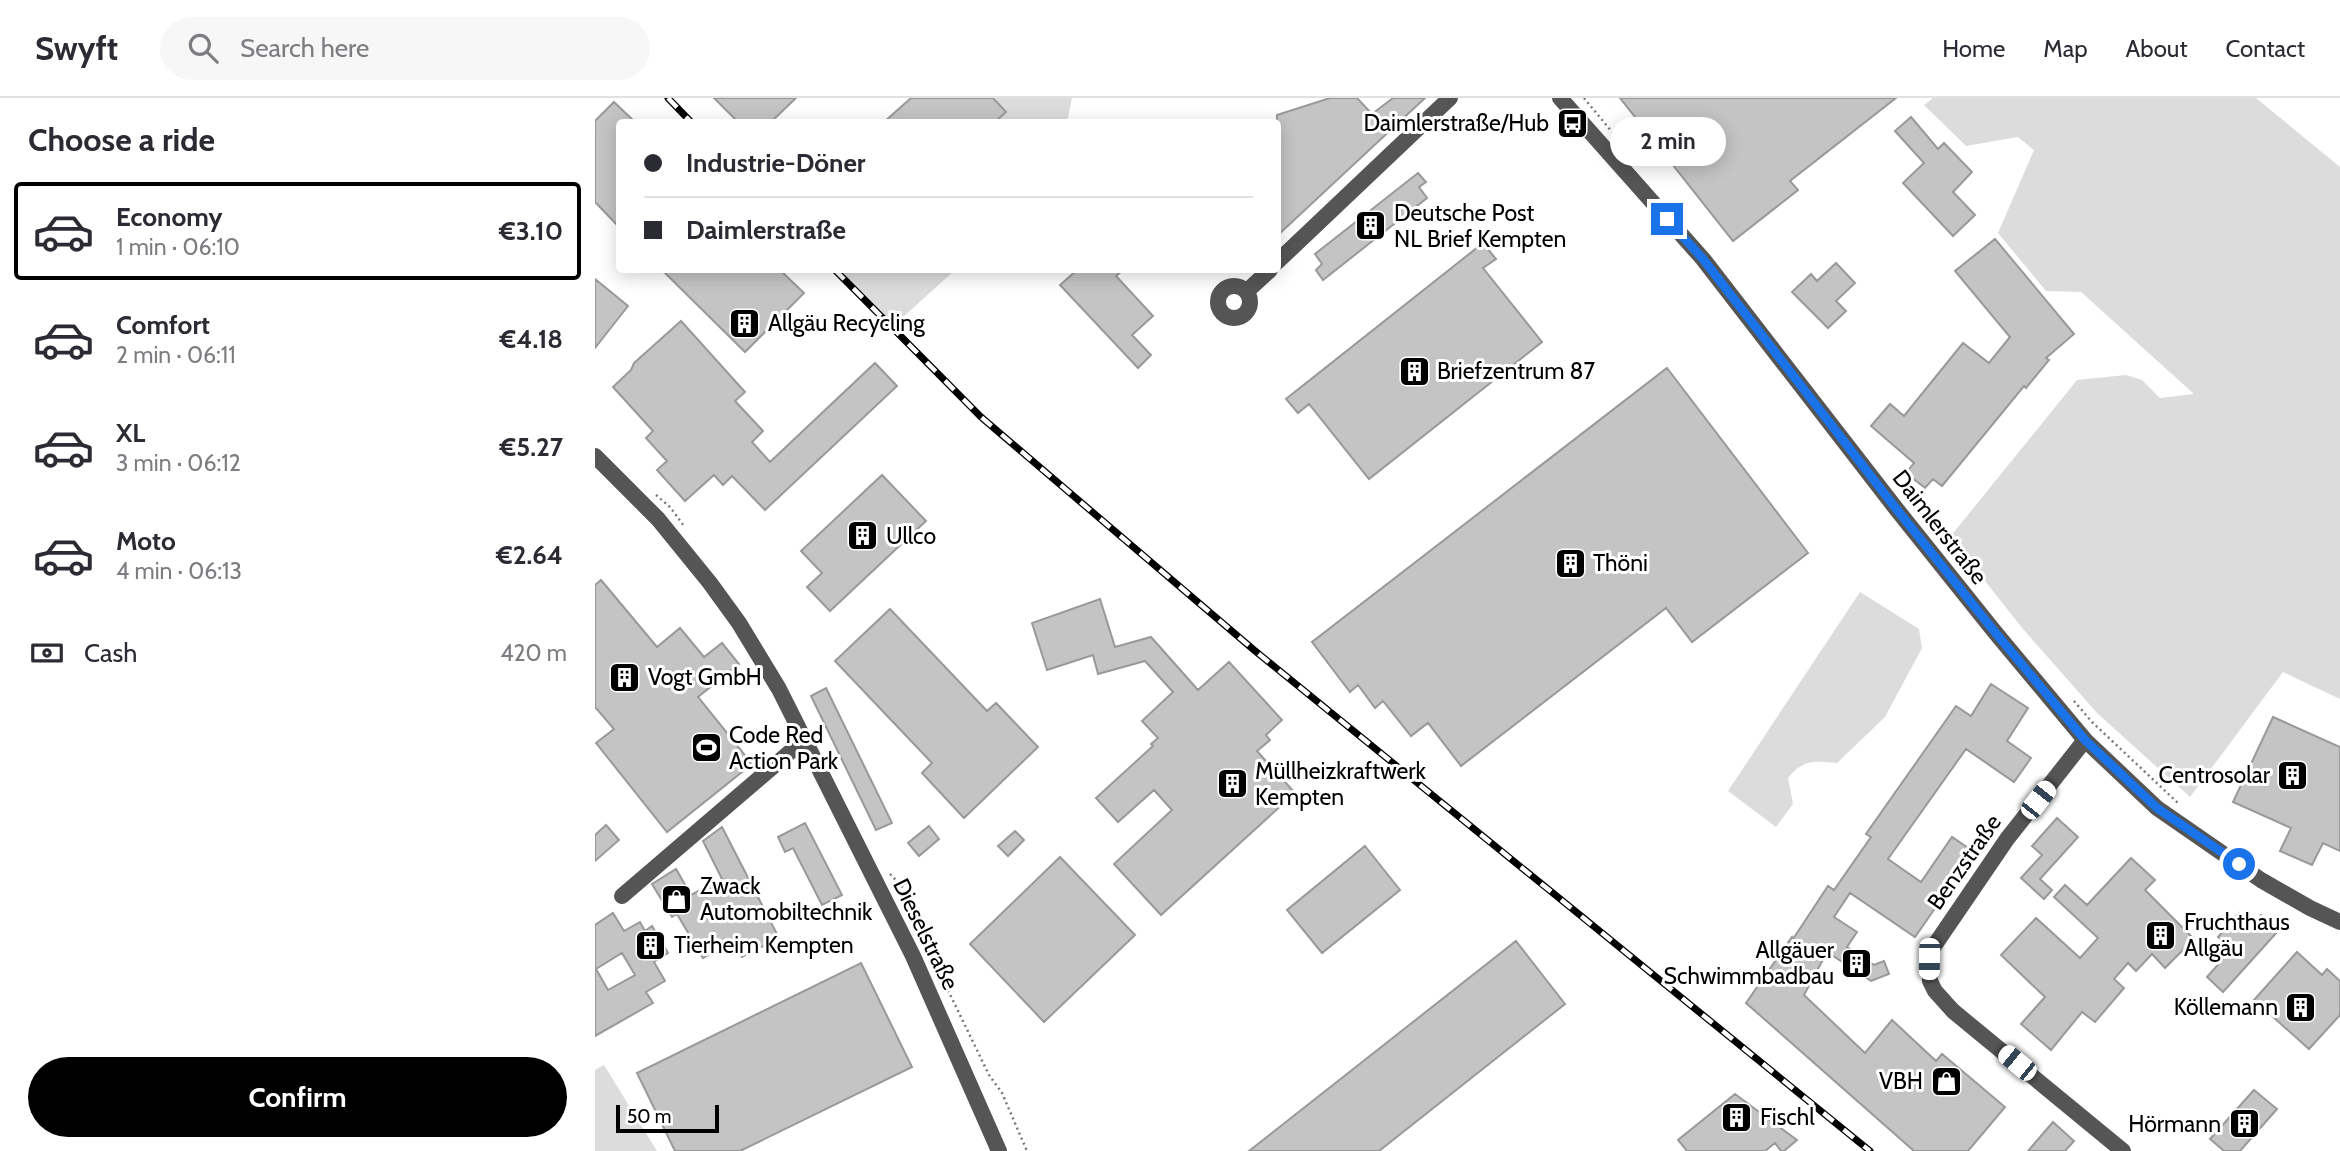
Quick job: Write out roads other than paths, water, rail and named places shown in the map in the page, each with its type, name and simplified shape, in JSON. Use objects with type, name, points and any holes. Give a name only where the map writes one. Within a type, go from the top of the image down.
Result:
[{"type":"street","points":[[1281,258],[1451,98]]},
{"type":"street","name":"Daimlerstraße","points":[[1560,98],[1703,259],[1894,506],[2085,740],[2157,808],[2261,880],[2340,922]]},
{"type":"street","points":[[1247,292],[1267,273]]},
{"type":"street","name":"Dieselstraße","points":[[595,456],[658,519],[732,613],[779,689],[912,956],[999,1151]]},
{"type":"street","points":[[622,896],[804,740]]},
{"type":"street","name":"Benzstraße","points":[[2085,740],[2007,839],[1932,949],[1929,976],[1935,991],[1953,1011],[2123,1151]]},
{"type":"railway","points":[[668,98],[688,119]]},
{"type":"railway","points":[[838,273],[981,417],[1254,650],[1870,1151]]},
{"type":"place","name":"Daimlerstraße/Hub","points":[[1572,123]]},
{"type":"place","name":"Deutsche Post NL Brief Kempten","points":[[1371,226]]},
{"type":"place","name":"Allgäu Recycling","points":[[745,323]]},
{"type":"place","name":"Briefzentrum 87","points":[[1414,371]]},
{"type":"place","name":"Ullco","points":[[863,536]]},
{"type":"place","name":"Thöni","points":[[1570,563]]},
{"type":"place","name":"Vogt GmbH","points":[[625,677]]},
{"type":"place","name":"Code Red Action Park","points":[[706,748]]},
{"type":"place","name":"Centrosolar","points":[[2293,775]]},
{"type":"place","name":"Müllheizkraftwerk Kempten","points":[[1232,784]]},
{"type":"place","name":"Zwack Automobiltechnik","points":[[677,899]]},
{"type":"place","name":"Fruchthaus Allgäu","points":[[2161,935]]},
{"type":"place","name":"Tierheim Kempten","points":[[651,945]]},
{"type":"place","name":"Allgäuer Schwimmbadbau","points":[[1857,963]]},
{"type":"place","name":"Köllemann","points":[[2301,1007]]},
{"type":"place","name":"VBH","points":[[1946,1081]]},
{"type":"place","name":"Fischl","points":[[1737,1117]]},
{"type":"place","name":"Hörmann","points":[[2244,1124]]}]
